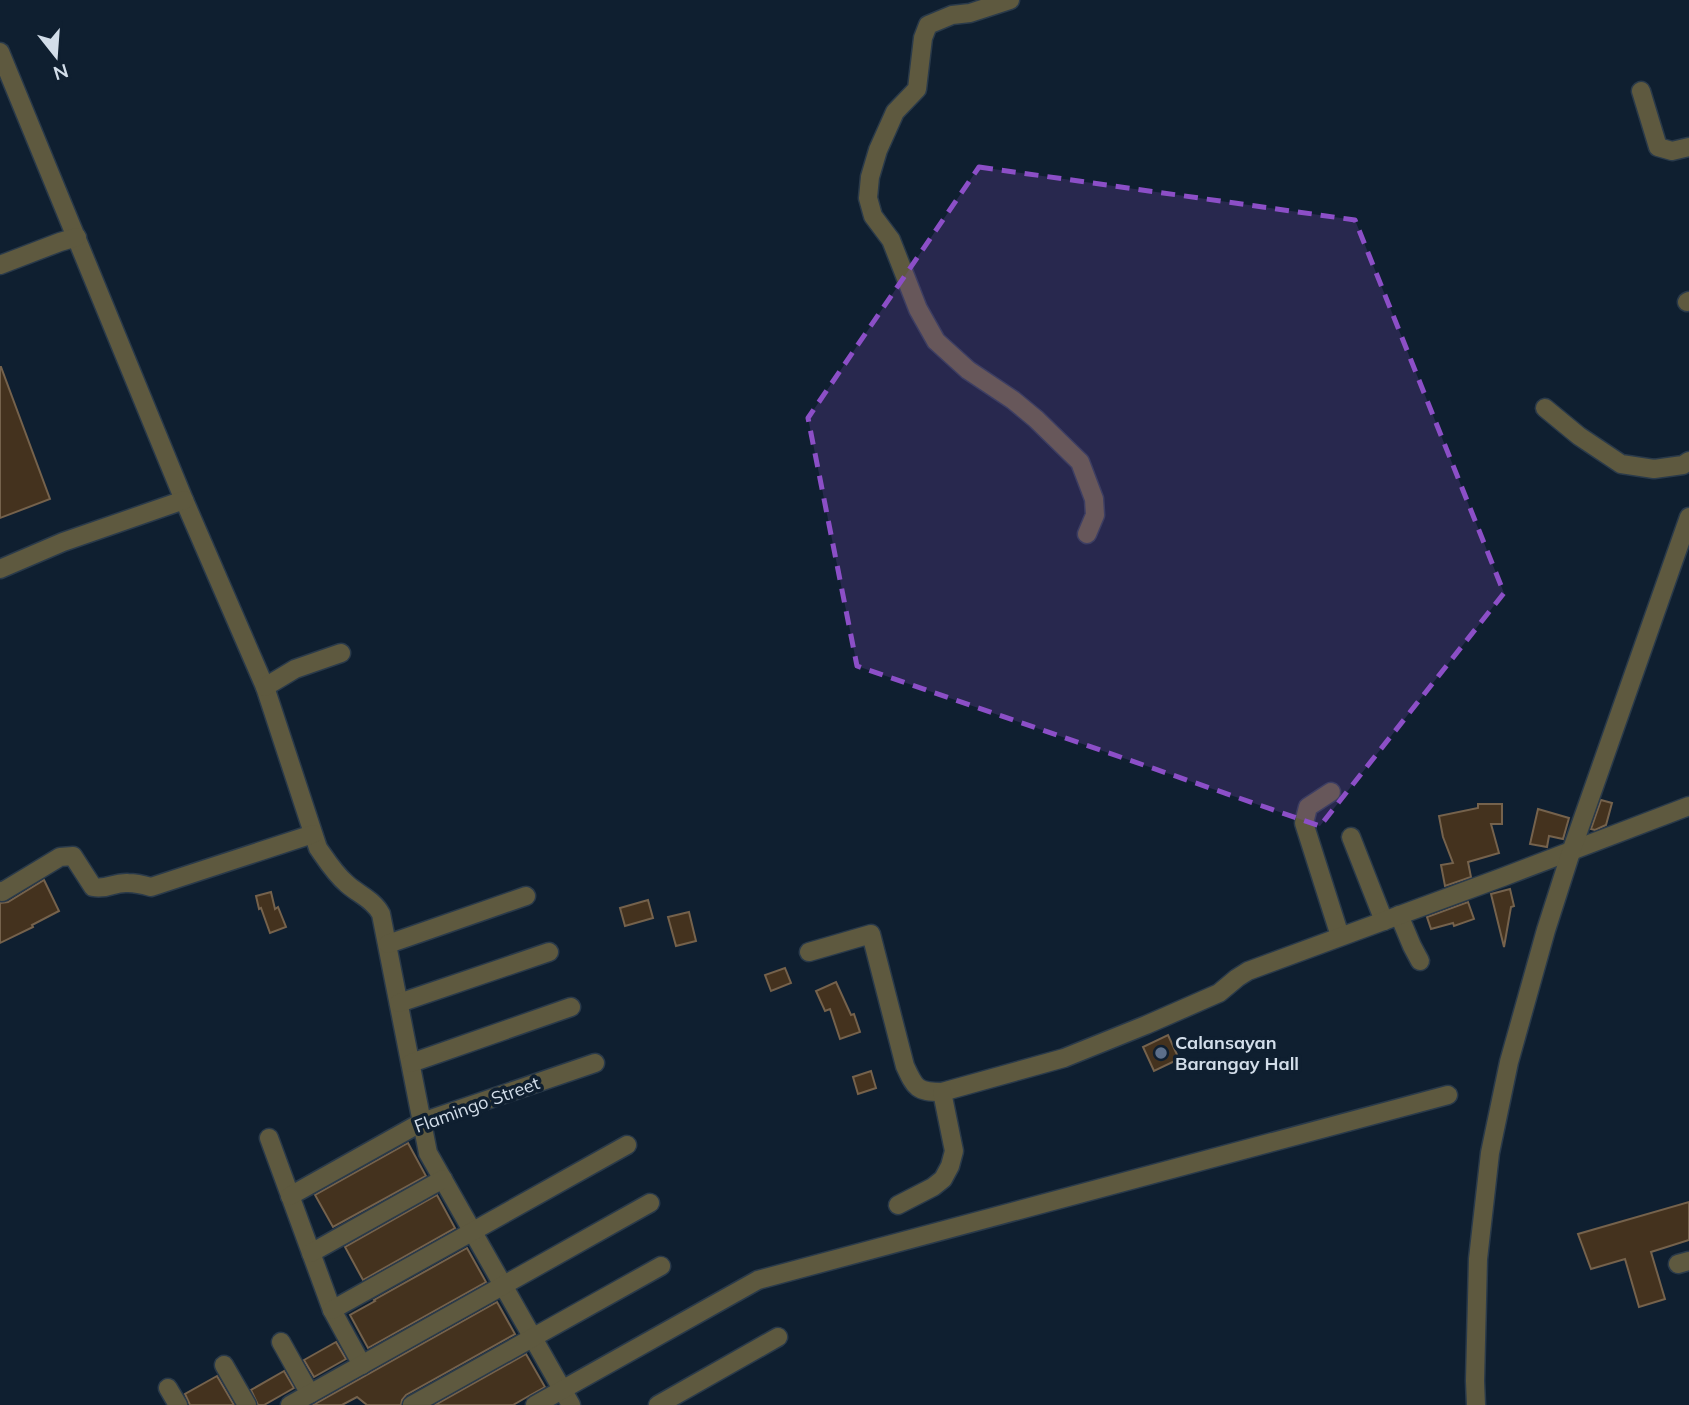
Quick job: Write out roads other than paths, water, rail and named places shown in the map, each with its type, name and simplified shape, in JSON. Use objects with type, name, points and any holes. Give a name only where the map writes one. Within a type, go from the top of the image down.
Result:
[{"type":"street","points":[[1010,0],[970,13],[952,15],[928,25],[923,38],[917,89],[895,112],[889,125],[870,177],[868,198],[873,216],[891,240],[918,309],[936,341],[968,370],[1036,419],[1080,462],[1094,499],[1095,515],[1087,534]]},
{"type":"street","points":[[0,52],[184,500],[265,687],[318,848],[346,884],[380,910],[428,1153],[566,1398]]},
{"type":"street","points":[[1641,91],[1658,147],[1672,151],[1689,147]]},
{"type":"street","points":[[0,265],[77,237]]},
{"type":"street","points":[[1545,408],[1579,436],[1621,464],[1654,469],[1683,465],[1689,461]]},
{"type":"street","points":[[0,569],[63,542],[184,500]]},
{"type":"street","points":[[1476,1405],[1478,1259],[1490,1153],[1509,1062],[1571,852],[1689,517]]},
{"type":"street","points":[[265,687],[295,669],[341,653]]},
{"type":"street","points":[[1331,792],[1308,807],[1304,823],[1340,936]]},
{"type":"street","points":[[809,952],[871,934],[905,1066],[913,1084],[926,1092],[942,1092],[1064,1058],[1219,993],[1248,971],[1689,806]]},
{"type":"street","points":[[0,891],[60,857],[74,856],[93,887],[103,889],[129,882],[151,887],[313,834]]},
{"type":"street","points":[[1351,837],[1392,918],[1420,961]]},
{"type":"street","points":[[388,944],[526,896]]},
{"type":"street","points":[[399,1003],[549,952]]},
{"type":"street","points":[[411,1063],[571,1007]]},
{"type":"street","name":"Flamingo Street","points":[[290,1196],[422,1122],[595,1063]]},
{"type":"street","points":[[898,1205],[933,1187],[943,1179],[950,1166],[954,1151],[942,1092]]},
{"type":"street","points":[[535,1405],[566,1398],[758,1280],[1448,1095]]},
{"type":"street","points":[[269,1138],[332,1310],[362,1364]]},
{"type":"street","points":[[332,1310],[627,1145]]},
{"type":"street","points":[[311,1253],[443,1179]]},
{"type":"street","points":[[290,1405],[650,1203]]},
{"type":"street","points":[[412,1405],[661,1266]]},
{"type":"street","points":[[664,1404],[778,1337]]},
{"type":"street","points":[[281,1342],[310,1394]]},
{"type":"street","points":[[224,1365],[247,1405]]},
{"type":"street","points":[[168,1388],[178,1405]]},
{"type":"place","name":"Calansayan Barangay Hall","points":[[1161,1053]]}]
